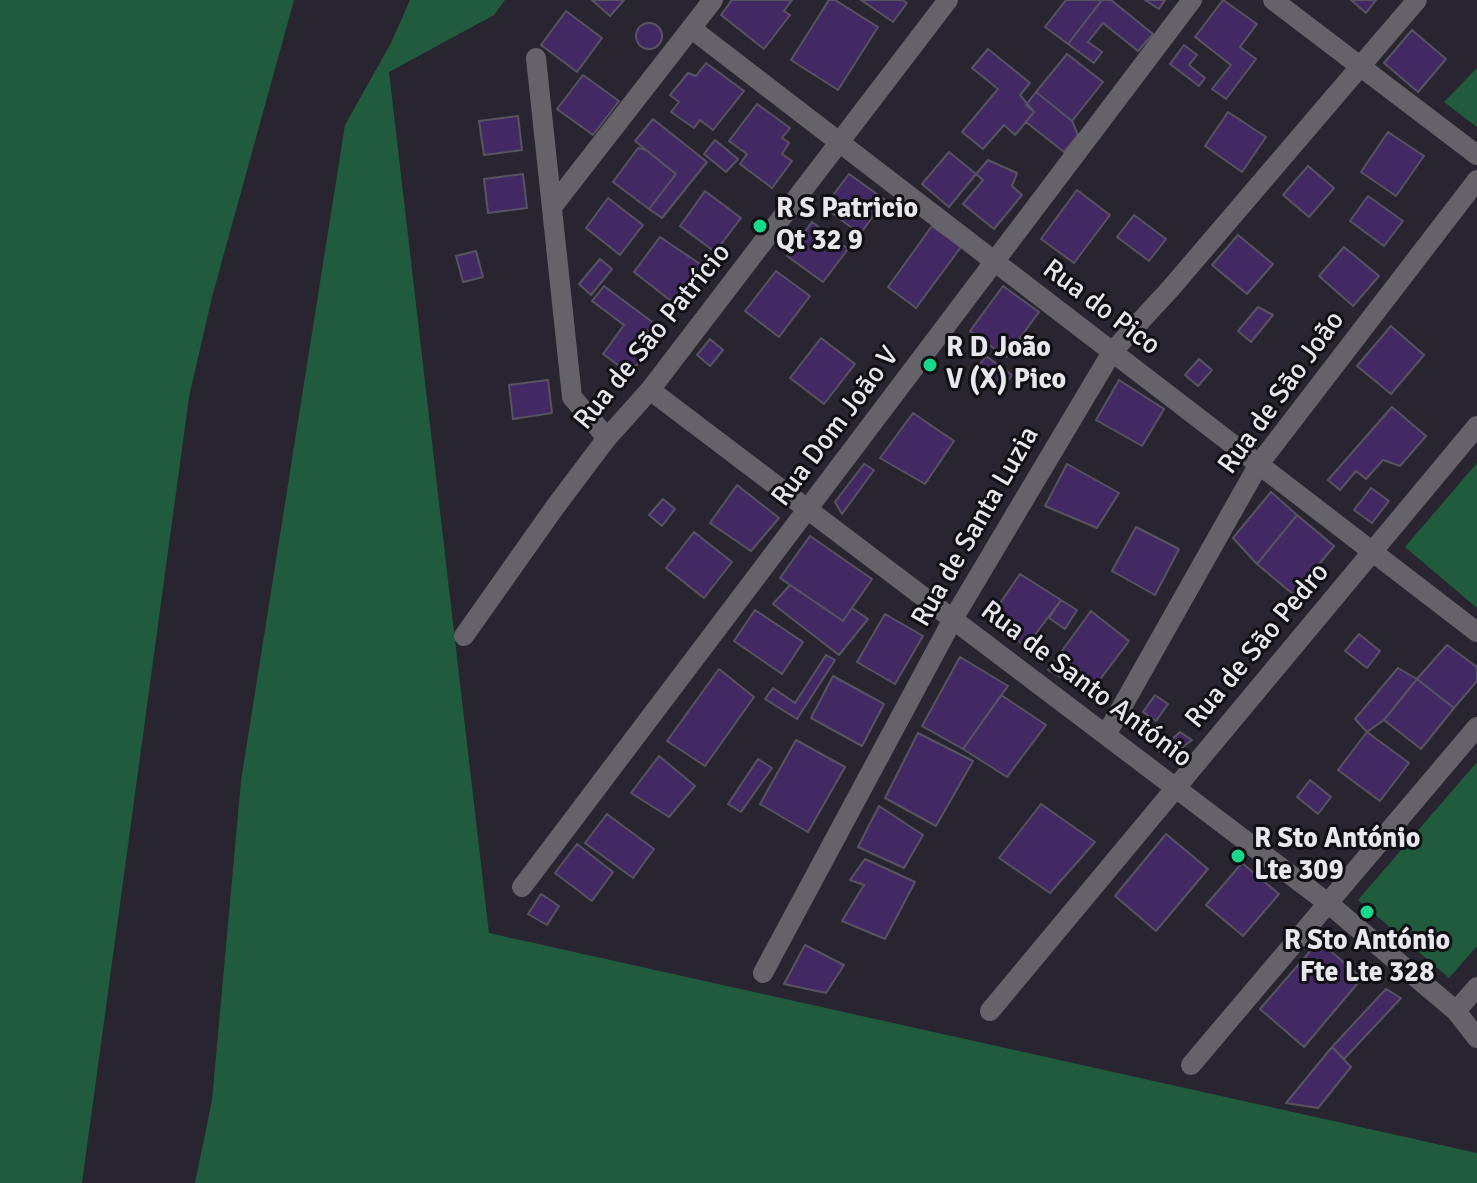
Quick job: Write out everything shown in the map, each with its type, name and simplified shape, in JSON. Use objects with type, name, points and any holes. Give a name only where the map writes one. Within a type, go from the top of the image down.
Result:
[{"type":"street","points":[[552,207],[713,0]]},
{"type":"street","name":"Rua de São Patrício","points":[[464,636],[607,438],[650,390],[841,144],[948,0]]},
{"type":"street","name":"Rua Dom João V","points":[[522,887],[1192,0]]},
{"type":"street","points":[[1273,0],[1477,155]]},
{"type":"street","name":"Rua de Santa Luzia","points":[[763,973],[953,619],[1112,352],[1171,288],[1417,0]]},
{"type":"street","name":"Rua do Pico","points":[[692,29],[1477,632]]},
{"type":"street","points":[[536,58],[572,397],[607,438]]},
{"type":"street","name":"Rua de São João","points":[[1106,735],[1259,464],[1477,180]]},
{"type":"street","name":"Rua de Santo António","points":[[650,390],[1329,904],[1456,1011],[1477,1038]]},
{"type":"street","name":"Rua de São Pedro","points":[[990,1011],[1477,426]]},
{"type":"street","points":[[1191,1065],[1477,727]]},
{"type":"street","points":[[1456,1011],[1477,987]]},
{"type":"green space","points":[[0,0],[294,0],[212,297],[189,397],[82,1183],[0,1183]]},
{"type":"green space","points":[[410,0],[505,0],[494,15],[389,72],[489,933],[1477,1153],[1477,1183],[195,1183],[212,1100],[241,781],[345,125],[391,43]]},
{"type":"green space","points":[[1477,68],[1477,127],[1444,102]]},
{"type":"green space","points":[[1477,463],[1477,608],[1405,547]]},
{"type":"green space","points":[[1477,762],[1477,946],[1449,978],[1358,900]]},
{"type":"building","points":[[592,0],[624,0],[610,16]]},
{"type":"building","points":[[732,0],[792,0],[784,11],[790,15],[764,49],[721,15]]},
{"type":"building","points":[[829,0],[835,0],[878,27],[838,90],[791,60]]},
{"type":"building","points":[[861,0],[902,0],[907,3],[893,22]]},
{"type":"building","points":[[1066,0],[1102,0],[1068,44],[1045,27]]},
{"type":"building","points":[[1102,0],[1111,0],[1153,34],[1138,51],[1103,23],[1088,42],[1102,52],[1094,63],[1068,44]]},
{"type":"building","points":[[1145,0],[1165,0],[1159,9]]},
{"type":"building","points":[[1223,0],[1257,24],[1240,47],[1256,59],[1226,99],[1212,89],[1231,65],[1195,37]]},
{"type":"building","points":[[1351,0],[1376,0],[1366,13]]},
{"type":"building","points":[[566,11],[602,38],[577,72],[541,45]]},
{"type":"building","points":[[649,23],[658,27],[662,36],[658,45],[649,49],[640,45],[636,36],[640,27]]},
{"type":"building","points":[[1412,30],[1446,59],[1418,92],[1384,63]]},
{"type":"building","points":[[1184,45],[1197,55],[1189,65],[1205,78],[1199,86],[1170,64]]},
{"type":"building","points":[[988,49],[1030,83],[1020,95],[1034,112],[1015,135],[1004,125],[983,149],[962,132],[998,89],[972,68]]},
{"type":"building","points":[[1067,54],[1103,82],[1072,121],[1036,92]]},
{"type":"building","points":[[706,63],[744,91],[713,130],[700,120],[694,128],[671,112],[679,102],[670,95],[688,73],[696,76]]},
{"type":"building","points":[[583,75],[619,101],[593,135],[557,109]]},
{"type":"building","points":[[1036,92],[1072,121],[1078,135],[1064,152],[1026,122],[1034,112],[1026,105]]},
{"type":"building","points":[[757,104],[790,128],[782,138],[789,143],[782,154],[792,161],[772,188],[740,164],[747,154],[729,141]]},
{"type":"building","points":[[1228,112],[1266,137],[1242,172],[1205,146]]},
{"type":"building","points":[[518,116],[522,150],[484,155],[479,121]]},
{"type":"building","points":[[653,119],[707,162],[662,218],[649,209],[676,174],[635,141]]},
{"type":"building","points":[[1388,132],[1424,156],[1396,196],[1361,172]]},
{"type":"building","points":[[715,140],[738,159],[726,172],[704,154]]},
{"type":"building","points":[[638,148],[646,150],[676,174],[649,209],[613,182]]},
{"type":"building","points":[[949,152],[976,174],[949,207],[922,184]]},
{"type":"building","points":[[988,160],[1017,173],[1012,186],[1022,195],[994,229],[963,204],[983,180],[976,174]]},
{"type":"building","points":[[1308,166],[1334,188],[1309,217],[1283,195]]},
{"type":"building","points":[[523,174],[527,208],[488,213],[484,179]]},
{"type":"building","points":[[849,174],[885,200],[860,234],[824,207]]},
{"type":"building","points":[[1077,190],[1110,215],[1074,263],[1041,239]]},
{"type":"building","points":[[705,191],[741,218],[715,252],[680,226]]},
{"type":"building","points":[[1368,196],[1403,221],[1384,246],[1350,221]]},
{"type":"building","points":[[608,198],[643,225],[620,255],[586,228]]},
{"type":"building","points":[[1134,215],[1166,239],[1149,261],[1117,237]]},
{"type":"building","points":[[812,222],[848,249],[823,282],[787,256]]},
{"type":"building","points":[[932,226],[961,247],[916,308],[888,287]]},
{"type":"building","points":[[1238,235],[1273,264],[1247,294],[1212,265]]},
{"type":"building","points":[[660,237],[703,266],[671,301],[634,272]]},
{"type":"building","points":[[1344,247],[1379,276],[1353,306],[1319,276]]},
{"type":"building","points":[[476,251],[483,277],[463,282],[456,256]]},
{"type":"building","points":[[600,259],[612,269],[591,295],[579,284]]},
{"type":"building","points":[[776,271],[810,296],[779,337],[745,311]]},
{"type":"building","points":[[604,286],[663,330],[630,374],[603,354],[624,325],[592,301]]},
{"type":"building","points":[[1003,286],[1039,312],[1006,357],[970,331]]},
{"type":"building","points":[[1258,307],[1273,315],[1251,342],[1238,331]]},
{"type":"building","points":[[1391,326],[1424,355],[1391,394],[1357,366]]},
{"type":"building","points":[[821,338],[855,364],[824,404],[790,378]]},
{"type":"building","points":[[710,339],[723,350],[710,366],[697,355]]},
{"type":"building","points":[[986,356],[1012,375],[1003,388],[977,368]]},
{"type":"building","points":[[1199,359],[1212,370],[1198,386],[1185,375]]},
{"type":"building","points":[[548,380],[552,413],[513,419],[509,385]]},
{"type":"building","points":[[1119,380],[1164,409],[1142,446],[1096,420]]},
{"type":"building","points":[[1392,407],[1426,436],[1400,466],[1383,460],[1366,479],[1356,471],[1340,490],[1328,480]]},
{"type":"building","points":[[913,413],[954,441],[925,484],[880,458]]},
{"type":"building","points":[[864,464],[874,470],[842,514],[835,502]]},
{"type":"building","points":[[1067,464],[1119,493],[1097,528],[1045,506]]},
{"type":"building","points":[[737,485],[779,518],[751,551],[710,523]]},
{"type":"building","points":[[1371,488],[1389,501],[1372,523],[1354,510]]},
{"type":"building","points":[[1271,492],[1297,515],[1257,564],[1233,538]]},
{"type":"building","points":[[663,499],[675,509],[662,526],[649,515]]},
{"type":"building","points":[[1297,515],[1334,546],[1294,595],[1257,564]]},
{"type":"building","points":[[1136,527],[1179,549],[1155,595],[1112,571]]},
{"type":"building","points":[[694,532],[732,562],[704,598],[666,568]]},
{"type":"building","points":[[810,536],[872,579],[843,621],[780,578]]},
{"type":"building","points":[[1020,574],[1061,600],[1026,647],[990,618]]},
{"type":"building","points":[[790,585],[843,621],[852,608],[868,619],[839,655],[773,604]]},
{"type":"building","points":[[1061,600],[1077,610],[1065,629],[1049,618]]},
{"type":"building","points":[[755,610],[803,642],[782,674],[734,641]]},
{"type":"building","points":[[1091,611],[1129,641],[1089,694],[1048,670]]},
{"type":"building","points":[[885,614],[923,636],[895,684],[857,662]]},
{"type":"building","points":[[1359,634],[1380,651],[1367,668],[1345,651]]},
{"type":"building","points":[[1447,645],[1477,667],[1477,681],[1454,708],[1417,679]]},
{"type":"building","points":[[826,655],[835,660],[797,719],[765,699],[773,688],[795,703]]},
{"type":"building","points":[[960,657],[1008,686],[963,749],[922,726]]},
{"type":"building","points":[[1398,668],[1417,679],[1384,720],[1367,732],[1355,719]]},
{"type":"building","points":[[719,669],[754,697],[705,766],[667,741]]},
{"type":"building","points":[[833,676],[884,704],[862,746],[811,718]]},
{"type":"building","points":[[1417,679],[1454,708],[1421,749],[1384,720]]},
{"type":"building","points":[[1001,695],[1046,725],[1007,777],[963,749]]},
{"type":"building","points":[[1155,695],[1168,704],[1156,721],[1143,712]]},
{"type":"building","points":[[1180,732],[1192,740],[1170,757],[1159,751]]},
{"type":"building","points":[[1367,732],[1409,763],[1380,801],[1338,770]]},
{"type":"building","points":[[918,733],[973,761],[936,826],[885,798]]},
{"type":"building","points":[[796,740],[845,767],[808,832],[760,804]]},
{"type":"building","points":[[659,756],[695,786],[669,817],[631,793]]},
{"type":"building","points":[[758,759],[772,768],[741,812],[728,804]]},
{"type":"building","points":[[1310,780],[1331,797],[1318,814],[1297,797]]},
{"type":"building","points":[[1041,804],[1095,842],[1050,893],[999,858]]},
{"type":"building","points":[[879,806],[923,835],[904,868],[858,847]]},
{"type":"building","points":[[607,814],[654,849],[633,878],[585,843]]},
{"type":"building","points":[[1166,834],[1208,869],[1156,931],[1115,896]]},
{"type":"building","points":[[577,844],[613,872],[592,901],[555,873]]},
{"type":"building","points":[[865,859],[915,882],[885,939],[842,921],[864,885],[850,880]]},
{"type":"building","points":[[1242,863],[1279,894],[1243,936],[1206,905]]},
{"type":"building","points":[[541,894],[559,906],[547,925],[528,914]]},
{"type":"building","points":[[1319,941],[1362,978],[1304,1047],[1260,1009]]},
{"type":"building","points":[[805,945],[844,965],[826,993],[784,984]]},
{"type":"building","points":[[1386,989],[1401,998],[1344,1059],[1332,1047]]},
{"type":"building","points":[[1332,1047],[1351,1067],[1318,1108],[1286,1103]]},
{"type":"place","name":"R S Patricio Qt 32 9","points":[[760,226]]},
{"type":"place","name":"R D João V (X) Pico","points":[[930,365]]},
{"type":"place","name":"R Sto António Lte 309","points":[[1238,856]]},
{"type":"place","name":"R Sto António Fte Lte 328","points":[[1367,912]]}]
